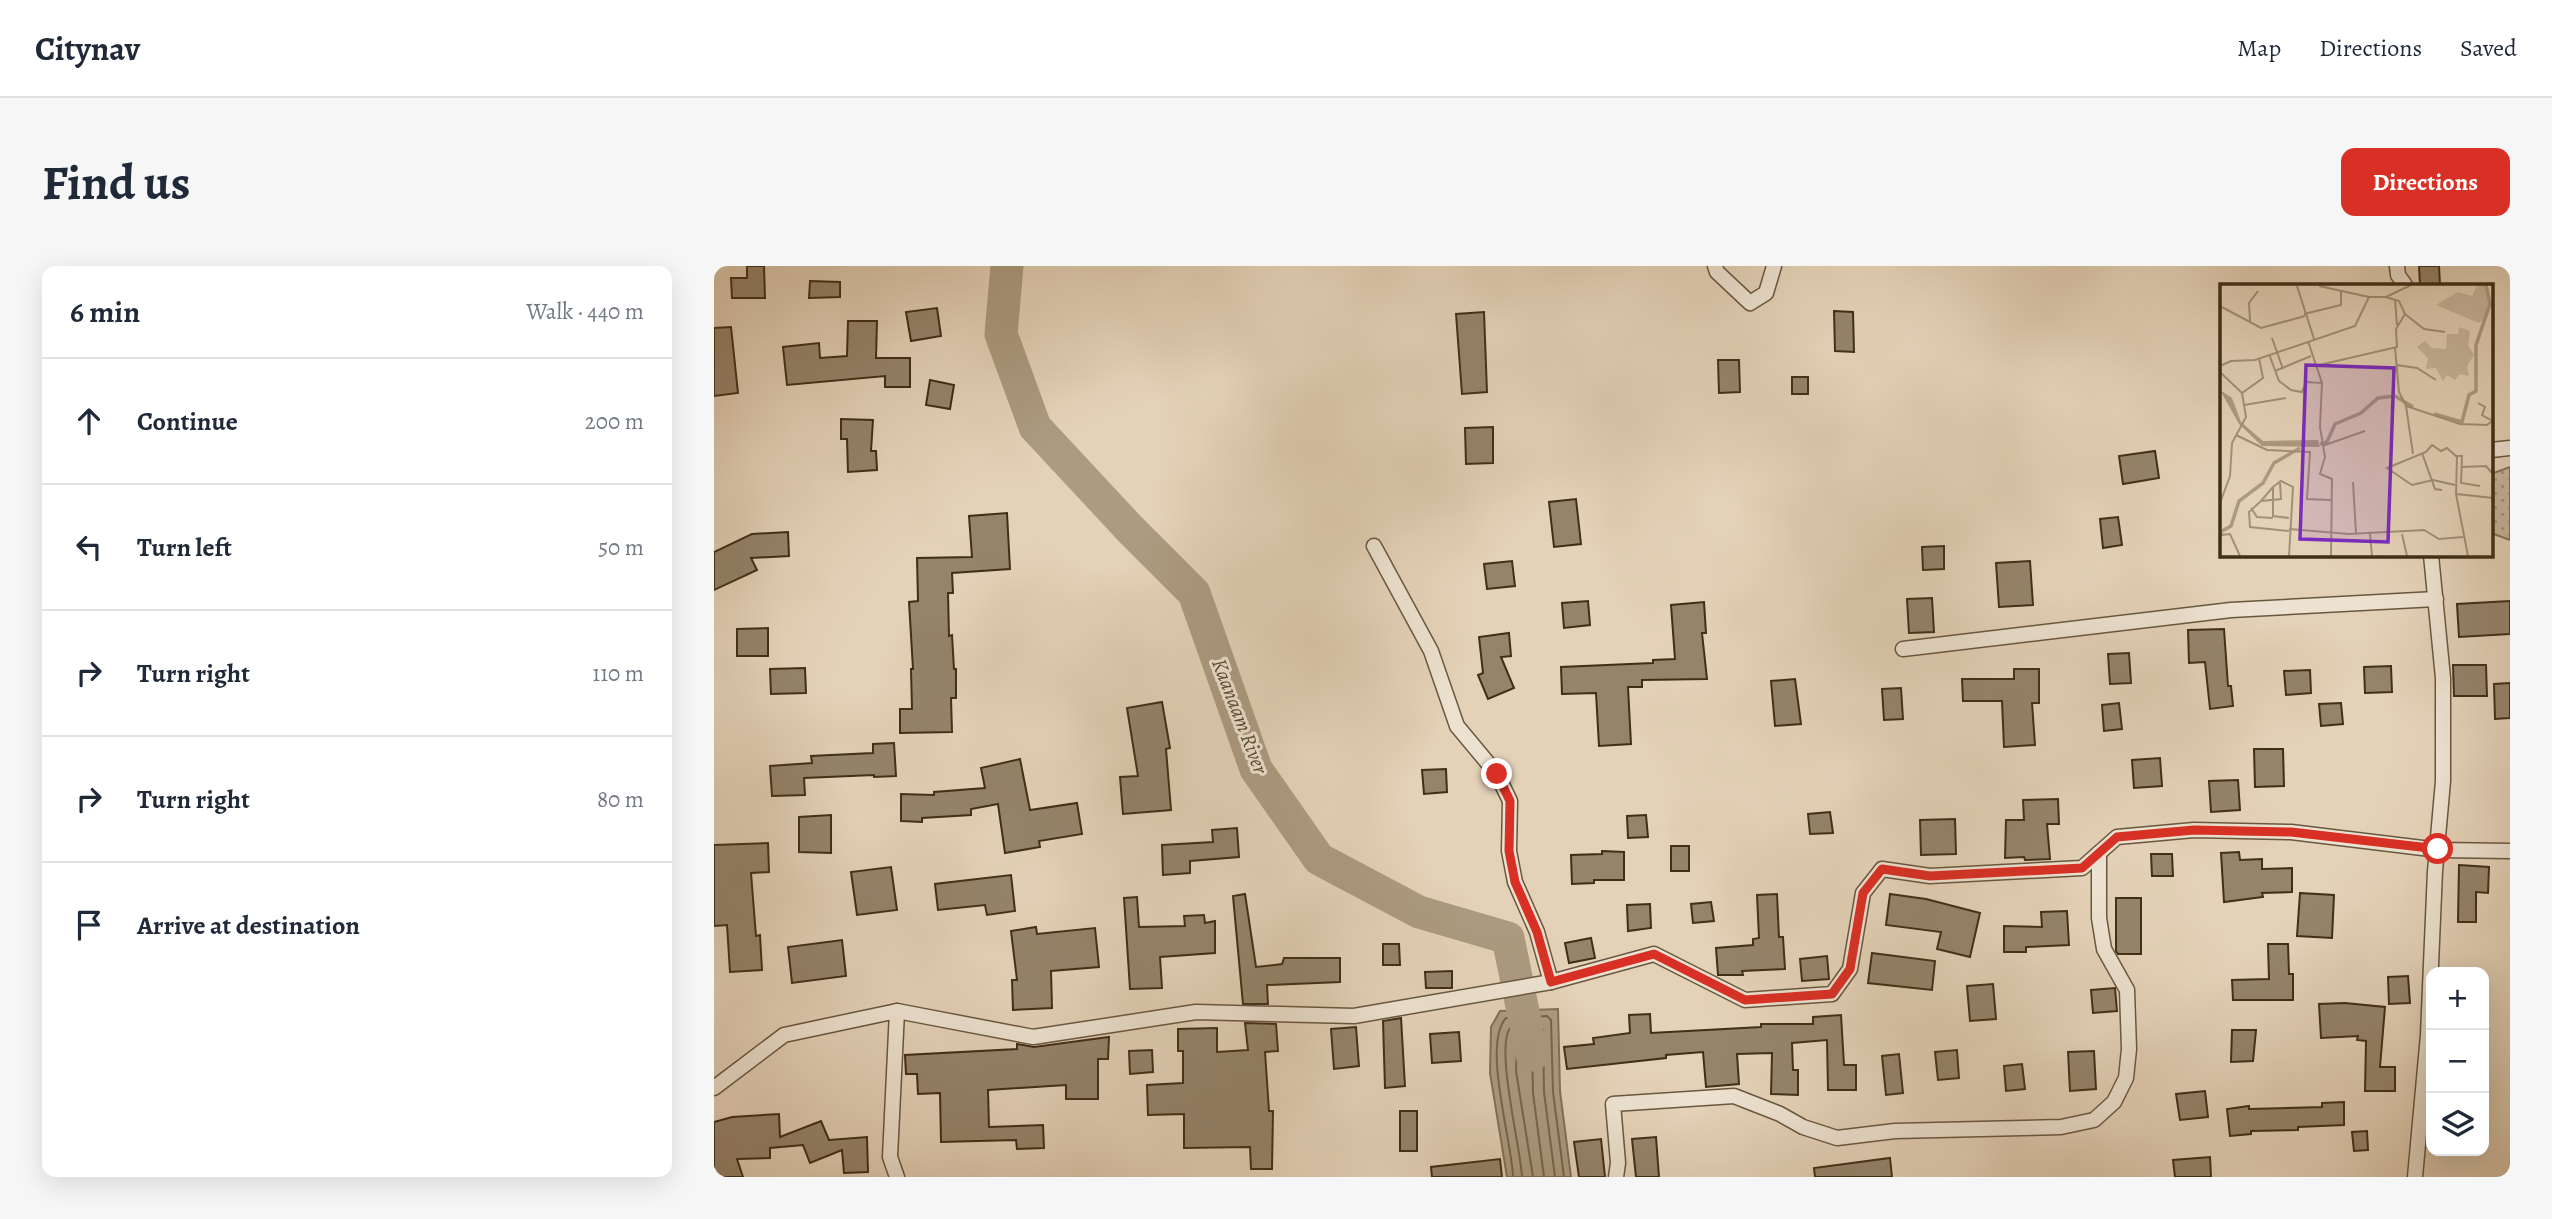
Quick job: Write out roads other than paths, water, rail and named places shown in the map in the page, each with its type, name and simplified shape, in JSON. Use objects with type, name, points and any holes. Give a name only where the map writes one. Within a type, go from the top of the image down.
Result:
[{"type":"street","points":[[1715,266],[1750,303],[1766,293],[1774,266]]},
{"type":"street","points":[[2397,266],[2398,275],[2404,284]]},
{"type":"street","points":[[2492,450],[2510,448]]},
{"type":"street","points":[[1374,546],[1431,651],[1457,726],[1497,774],[1510,801],[1509,851],[1515,882],[1537,932],[1551,982]]},
{"type":"street","points":[[2414,1177],[2428,1035],[2435,872],[2443,781],[2443,678],[2431,556]]},
{"type":"street","points":[[1903,649],[2231,610],[2436,599]]},
{"type":"street","points":[[716,1087],[784,1035],[897,1011],[1033,1037],[1196,1012],[1354,1016],[1551,982],[1654,954],[1745,1000],[1832,994],[1850,969],[1863,893],[1882,869],[1930,876],[2082,868],[2117,837],[2194,830],[2291,832],[2438,849],[2510,851]]},
{"type":"street","points":[[1616,1177],[1618,1163],[1613,1104],[1734,1096],[1780,1114],[1803,1127],[1837,1138],[1895,1131],[2062,1127],[2094,1120],[2114,1102],[2126,1078],[2129,1049],[2127,990],[2104,949],[2099,918],[2099,853]]},
{"type":"street","points":[[897,1011],[890,1157],[897,1177]]},
{"type":"street","points":[[714,1070],[716,1087]]},
{"type":"water","points":[[1558,1009],[1560,1091],[1571,1177],[1507,1177],[1490,1073],[1491,1027],[1500,1011]]},
{"type":"waterway","name":"Kaanaam River","points":[[1007,266],[1001,334],[1035,427],[1194,593],[1256,769],[1319,859],[1419,912],[1508,938],[1532,1055]]}]
